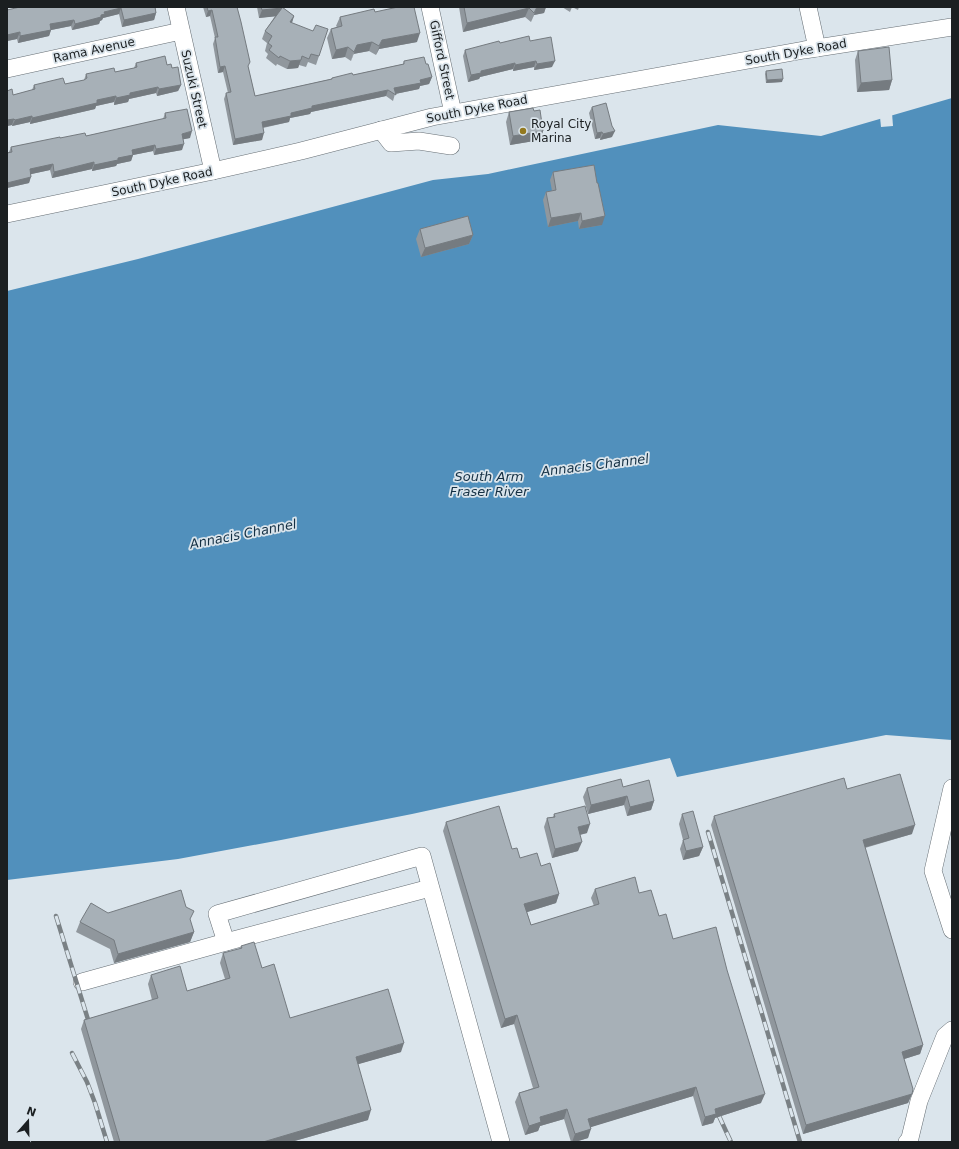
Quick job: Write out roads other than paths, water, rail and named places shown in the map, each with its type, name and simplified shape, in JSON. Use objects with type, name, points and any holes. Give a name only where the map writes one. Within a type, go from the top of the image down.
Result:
[{"type":"street","name":"Suzuki Street","points":[[176,7],[214,171]]},
{"type":"street","name":"Gifford Street","points":[[430,7],[453,113]]},
{"type":"street","points":[[808,7],[817,48]]},
{"type":"street","name":"South Dyke Road","points":[[7,214],[214,171],[453,113],[817,48],[952,27]]},
{"type":"street","name":"Rama Avenue","points":[[7,69],[181,31]]},
{"type":"street","points":[[381,130],[391,143],[419,141],[451,146]]},
{"type":"street","points":[[952,788],[933,871],[952,930]]},
{"type":"street","points":[[226,942],[218,914],[422,856],[501,1142]]},
{"type":"street","points":[[82,982],[430,888]]},
{"type":"street","points":[[908,1142],[919,1101],[945,1036],[952,1030]]},
{"type":"water","name":"South Arm Fraser River","points":[[952,98],[952,740],[886,735],[677,777],[670,758],[412,814],[178,859],[7,880],[7,291],[138,259],[433,180],[488,174],[718,125],[821,136]]},
{"type":"railway","points":[[708,832],[800,1142]]},
{"type":"railway","points":[[56,916],[90,1026]]},
{"type":"railway","points":[[72,1053],[87,1082],[107,1142]]},
{"type":"railway","points":[[719,1116],[731,1142]]},
{"type":"place","name":"Royal City Marina","points":[[523,131]]},
{"type":"water label","name":"Annacis Channel","points":[[595,465]]},
{"type":"water label","name":"Annacis Channel","points":[[243,534]]}]
